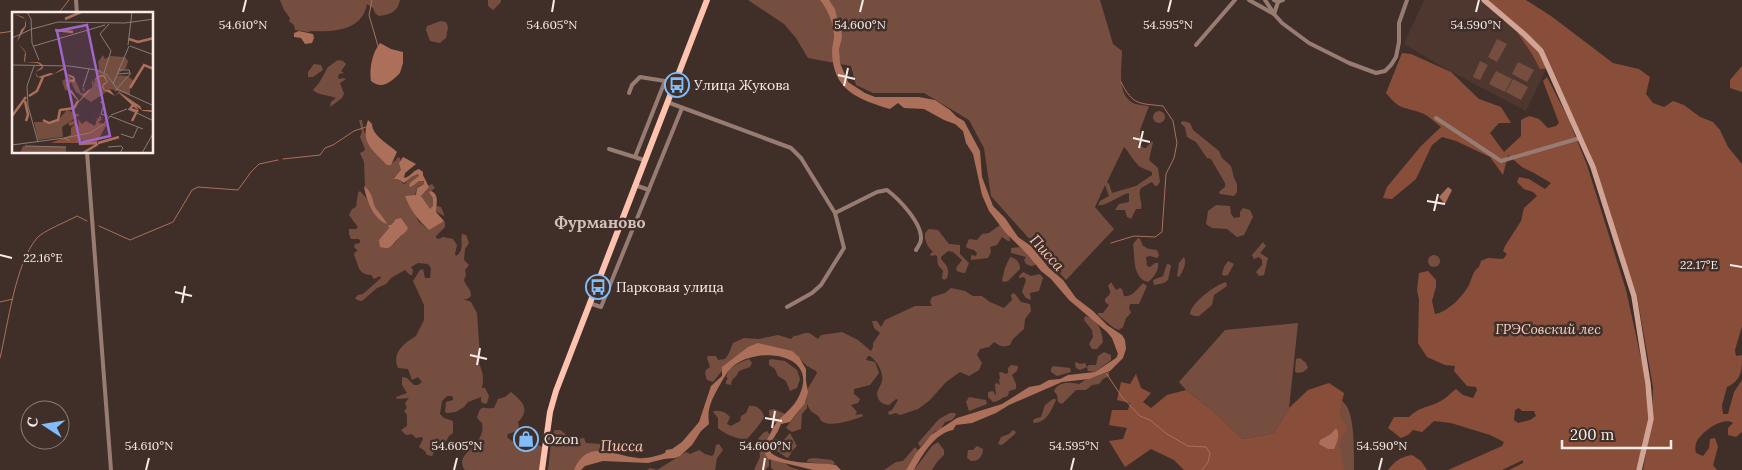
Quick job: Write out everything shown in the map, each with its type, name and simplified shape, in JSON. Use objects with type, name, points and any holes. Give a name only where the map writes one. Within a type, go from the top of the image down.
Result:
[{"type":"main road","points":[[542,470],[550,412],[556,391],[707,0]]},
{"type":"main road","points":[[1484,0],[1526,34],[1541,51],[1593,167],[1634,296],[1648,384],[1650,419],[1639,470]]},
{"type":"street","points":[[1196,45],[1234,0]]},
{"type":"street","points":[[1249,0],[1274,14],[1304,40],[1316,47],[1349,63],[1372,72],[1380,73],[1394,61],[1398,51],[1398,23],[1407,0]]},
{"type":"street","points":[[1265,0],[1274,14]]},
{"type":"street","points":[[1274,14],[1278,1]]},
{"type":"street","points":[[628,93],[632,85],[640,77],[674,83]]},
{"type":"street","points":[[635,157],[665,81]]},
{"type":"street","points":[[667,102],[791,148],[801,158],[834,213],[844,248],[821,284],[812,293],[787,307]]},
{"type":"street","points":[[589,303],[601,307],[682,108]]},
{"type":"street","points":[[1436,118],[1501,161],[1580,138]]},
{"type":"street","points":[[608,149],[644,160]]},
{"type":"street","points":[[86,154],[111,470]]},
{"type":"street","points":[[634,185],[649,190]]},
{"type":"street","points":[[834,213],[877,192],[887,190],[909,211],[919,230],[922,238],[916,250]]},
{"type":"shaded area","points":[[280,0],[400,0],[397,8],[390,13],[379,16],[367,4],[364,13],[353,25],[338,30],[309,32],[295,30]]},
{"type":"shaded area","points":[[488,0],[501,0],[501,2],[493,10],[488,6]]},
{"type":"shaded area","points":[[748,0],[1100,0],[1113,44],[1122,51],[1121,80],[1124,93],[1133,103],[1149,106],[1140,130],[1138,144],[1146,148],[1153,142],[1149,160],[1158,168],[1160,182],[1157,186],[1152,182],[1141,188],[1141,209],[1136,209],[1131,219],[1127,217],[1125,210],[1115,210],[1119,204],[1129,202],[1129,193],[1105,204],[1098,205],[1100,201],[1109,196],[1105,185],[1095,207],[1114,229],[1066,280],[991,196],[984,148],[969,120],[924,93],[873,93],[856,85],[851,66],[808,58],[796,38],[784,24]],"holes":[[[1124,147],[1138,165],[1152,172],[1152,175],[1136,186],[1112,193],[1107,182]]]},
{"type":"shaded area","points":[[820,0],[829,0],[835,9],[842,37],[839,49],[840,63],[848,82],[875,97],[919,97],[935,100],[964,121],[980,151],[982,177],[993,206],[1005,218],[1018,237],[1031,246],[1049,268],[1063,280],[1076,298],[1107,325],[1122,335],[1125,340],[1126,349],[1123,358],[1110,371],[1089,379],[1062,382],[972,423],[956,425],[953,430],[940,435],[935,440],[914,470],[906,470],[916,453],[931,435],[957,418],[1002,404],[1029,387],[1040,385],[1049,380],[1060,379],[1068,375],[1095,372],[1116,358],[1118,354],[1112,338],[1107,332],[1069,300],[1005,232],[989,211],[982,195],[973,154],[966,143],[963,131],[955,124],[924,109],[904,108],[898,103],[890,109],[867,101],[857,97],[842,84],[833,65],[834,32],[832,22]]},
{"type":"shaded area","points":[[1424,0],[1480,0],[1536,49],[1546,69],[1526,111],[1448,70],[1404,44]]},
{"type":"shaded area","points":[[441,21],[446,22],[448,27],[446,38],[440,43],[430,41],[426,30],[427,26]]},
{"type":"shaded area","points":[[299,31],[313,34],[312,43],[305,44],[301,38],[294,37],[294,33]]},
{"type":"shaded area","points":[[1497,39],[1507,44],[1497,62],[1488,57]]},
{"type":"shaded area","points":[[380,43],[391,49],[403,52],[403,63],[400,73],[390,82],[383,85],[375,84],[371,81],[370,76],[373,56]]},
{"type":"shaded area","points":[[338,60],[346,64],[341,71],[344,73],[339,74],[338,77],[339,79],[346,79],[340,83],[344,94],[342,98],[330,107],[331,102],[336,98],[317,93],[313,90],[328,67]]},
{"type":"shaded area","points":[[1480,61],[1488,65],[1480,80],[1473,77]]},
{"type":"shaded area","points":[[1518,62],[1534,70],[1527,82],[1512,74]]},
{"type":"shaded area","points":[[314,64],[321,65],[323,70],[313,77],[308,77],[308,72]]},
{"type":"shaded area","points":[[1496,71],[1512,79],[1505,92],[1489,84]]},
{"type":"shaded area","points":[[1513,79],[1528,87],[1521,100],[1506,92]]},
{"type":"shaded area","points":[[1157,111],[1161,111],[1165,117],[1161,123],[1157,123],[1153,119],[1153,115]]},
{"type":"shaded area","points":[[359,120],[362,120],[364,132],[391,163],[398,157],[400,158],[402,170],[393,178],[395,180],[402,179],[402,183],[405,184],[409,177],[419,174],[420,176],[417,180],[410,183],[410,185],[420,180],[425,182],[417,187],[415,196],[405,196],[419,222],[429,230],[443,221],[445,222],[445,227],[436,238],[453,239],[457,245],[456,256],[461,248],[462,234],[466,235],[469,243],[465,249],[464,260],[469,265],[465,270],[464,280],[471,296],[463,299],[471,302],[477,313],[479,364],[483,378],[482,388],[485,388],[489,396],[485,404],[481,402],[481,397],[468,402],[456,412],[447,413],[445,412],[446,402],[453,400],[453,398],[452,396],[447,396],[442,401],[440,414],[444,418],[453,421],[453,433],[449,436],[443,447],[434,452],[432,456],[427,455],[419,447],[423,439],[422,437],[416,438],[412,434],[406,435],[401,430],[407,426],[407,415],[404,411],[407,408],[405,403],[409,398],[397,399],[396,397],[407,393],[402,385],[402,377],[407,378],[414,385],[422,382],[418,377],[412,380],[408,369],[398,368],[396,357],[400,349],[416,336],[424,320],[424,305],[413,281],[420,270],[423,269],[425,278],[430,278],[431,268],[428,264],[418,263],[411,267],[413,270],[412,275],[405,270],[391,278],[386,284],[377,288],[362,301],[355,298],[363,294],[381,278],[380,276],[374,279],[371,275],[361,271],[354,255],[358,251],[354,247],[355,244],[360,243],[360,241],[359,239],[351,239],[349,234],[349,229],[356,229],[358,227],[349,215],[352,209],[356,207],[360,191],[368,200],[373,210],[365,188],[364,162],[360,153],[365,149],[360,137],[362,132]],"holes":[[[394,221],[402,235],[392,246],[385,248],[386,232]]]},
{"type":"shaded area","points":[[368,120],[378,136],[397,152],[391,165],[387,165],[369,146],[366,135]]},
{"type":"shaded area","points":[[1183,121],[1190,123],[1193,130],[1219,151],[1222,158],[1231,166],[1237,184],[1237,192],[1234,196],[1220,194],[1219,192],[1225,187],[1225,183],[1211,159],[1207,158],[1196,142],[1187,137],[1185,127],[1181,124]]},
{"type":"shaded area","points":[[403,157],[416,164],[405,173],[404,178],[419,169],[423,172],[429,187],[421,196],[430,209],[433,206],[433,198],[429,192],[431,191],[436,195],[436,212],[444,221],[429,230],[409,206],[405,196],[416,195],[417,188],[424,184],[424,181],[419,181],[411,187],[409,186],[410,183],[419,176],[418,174],[404,183],[393,179],[401,170],[399,163]]},
{"type":"shaded area","points":[[432,184],[435,188],[431,191],[434,196],[434,205],[441,207],[444,216],[429,209],[422,199],[421,194]]},
{"type":"shaded area","points":[[364,186],[370,192],[375,207],[387,224],[374,213],[366,197]]},
{"type":"shaded area","points":[[1448,187],[1452,190],[1445,204],[1439,197]]},
{"type":"shaded area","points":[[1216,205],[1230,206],[1231,214],[1234,218],[1240,217],[1240,212],[1243,208],[1250,210],[1253,217],[1244,235],[1237,237],[1227,229],[1212,228],[1206,224],[1208,211]]},
{"type":"shaded area","points":[[401,218],[408,228],[406,231],[393,245],[387,248],[380,247],[379,240],[389,228],[388,225]]},
{"type":"shaded area","points":[[1000,225],[1009,233],[1010,241],[1002,237],[997,245],[990,247],[991,252],[988,258],[971,260],[971,255],[976,256],[977,253],[967,248],[969,239],[977,240],[982,234],[989,233]]},
{"type":"shaded area","points":[[929,229],[938,230],[949,244],[960,245],[960,254],[969,263],[965,273],[957,271],[956,268],[962,260],[953,252],[948,251],[941,257],[948,272],[947,278],[944,280],[942,278],[943,271],[938,265],[937,256],[931,256],[930,254],[933,252],[926,241],[925,233]]},
{"type":"shaded area","points":[[1138,238],[1143,246],[1157,250],[1159,255],[1157,258],[1146,257],[1147,266],[1150,267],[1158,263],[1156,274],[1148,282],[1139,276],[1135,266],[1133,244]]},
{"type":"shaded area","points":[[1263,242],[1266,246],[1260,253],[1268,258],[1264,275],[1259,276],[1256,272],[1262,265],[1262,260],[1259,257],[1254,259],[1252,255]]},
{"type":"shaded area","points":[[1019,247],[1037,260],[1035,265],[1026,264],[1024,260],[1026,257],[1011,253],[1011,248]]},
{"type":"shaded area","points":[[1436,255],[1439,256],[1439,266],[1432,267],[1429,266],[1428,259],[1429,256]]},
{"type":"shaded area","points":[[1010,257],[1017,261],[1020,269],[1008,281],[1003,282],[1005,268]]},
{"type":"shaded area","points":[[1184,257],[1185,264],[1179,277],[1177,276],[1179,263]]},
{"type":"shaded area","points":[[1228,261],[1234,264],[1228,275],[1224,276],[1222,274]]},
{"type":"shaded area","points":[[1167,264],[1171,266],[1168,280],[1154,285],[1153,280],[1163,276]]},
{"type":"shaded area","points":[[1023,272],[1031,276],[1040,274],[1043,278],[1039,291],[1030,293],[1031,300],[1026,298],[1022,292],[1026,280],[1024,277],[1019,278],[1019,276]]},
{"type":"shaded area","points":[[1111,282],[1116,290],[1122,289],[1124,296],[1132,294],[1143,283],[1147,286],[1139,304],[1130,304],[1131,313],[1126,318],[1123,327],[1119,330],[1098,315],[1098,313],[1103,313],[1109,305],[1105,302],[1105,299],[1110,294],[1108,286]]},
{"type":"shaded area","points":[[1226,282],[1227,286],[1214,295],[1212,305],[1199,316],[1190,314],[1194,305],[1204,295]]},
{"type":"shaded area","points":[[951,288],[965,291],[973,296],[982,296],[1004,308],[1012,300],[1011,295],[1013,293],[1021,302],[1030,304],[1031,311],[1025,319],[1024,329],[1013,339],[1010,345],[1002,346],[994,342],[989,347],[980,349],[977,355],[982,363],[979,370],[969,376],[960,372],[946,382],[930,400],[918,409],[900,415],[896,413],[889,415],[888,412],[892,410],[898,400],[896,399],[889,405],[879,400],[877,393],[882,381],[882,374],[873,358],[870,356],[866,360],[875,362],[879,373],[870,385],[854,389],[854,394],[860,399],[858,403],[851,405],[857,412],[855,415],[862,414],[863,416],[831,424],[823,422],[807,404],[807,408],[802,414],[801,429],[792,432],[786,428],[799,412],[804,401],[806,403],[807,390],[817,373],[800,359],[771,352],[731,360],[713,382],[707,380],[705,373],[710,367],[708,356],[716,356],[718,360],[725,359],[733,343],[744,338],[759,339],[778,335],[791,339],[794,335],[807,333],[818,339],[821,335],[842,332],[858,340],[871,351],[873,343],[880,333],[874,328],[872,321],[877,321],[881,327],[885,320],[915,306],[932,306],[930,302],[932,297],[945,293]]},
{"type":"shaded area","points":[[1085,316],[1096,323],[1102,334],[1103,342],[1097,349],[1092,349],[1089,344],[1093,337],[1092,330],[1084,320]]},
{"type":"shaded area","points":[[1298,323],[1289,408],[1274,433],[1243,439],[1179,382],[1225,330]]},
{"type":"shaded area","points":[[758,343],[792,351],[799,357],[806,369],[808,392],[805,403],[790,422],[781,424],[770,444],[771,453],[785,460],[836,465],[841,470],[813,470],[768,459],[764,452],[763,444],[777,422],[797,400],[803,382],[801,371],[795,363],[773,355],[747,359],[730,369],[712,401],[709,409],[709,424],[701,431],[692,445],[680,456],[648,463],[603,461],[585,466],[581,470],[574,470],[580,460],[594,451],[648,458],[672,449],[682,442],[699,422],[711,386],[722,376],[722,367],[748,347]]},
{"type":"shaded area","points":[[1104,352],[1111,355],[1111,360],[1095,372],[1088,371],[1087,367],[1089,365],[1096,365],[1098,356]]},
{"type":"shaded area","points":[[1300,358],[1306,363],[1308,368],[1303,372],[1297,373],[1295,371],[1296,359]]},
{"type":"shaded area","points":[[749,359],[752,363],[750,367],[739,371],[732,380],[731,385],[726,384],[729,370],[738,363]]},
{"type":"shaded area","points":[[769,360],[785,361],[797,370],[800,379],[797,388],[790,391],[786,381],[778,376],[775,369],[769,365]]},
{"type":"shaded area","points":[[1075,363],[1085,363],[1087,367],[1080,370],[1076,368]]},
{"type":"shaded area","points":[[1011,365],[1018,366],[1017,371],[1012,375],[1016,389],[1009,391],[1008,396],[993,402],[988,397],[988,392],[993,391],[996,396],[995,384],[1000,385],[999,373],[1008,373],[1008,368]]},
{"type":"shaded area","points":[[1053,366],[1070,368],[1071,372],[1057,376],[1051,372]]},
{"type":"shaded area","points":[[1109,372],[1109,376],[1099,384],[1092,385],[1086,390],[1076,390],[1062,404],[1058,402],[1054,391],[1059,385],[1068,383],[1079,384]]},
{"type":"shaded area","points":[[1332,391],[1346,405],[1349,411],[1353,437],[1354,470],[1294,470]]},
{"type":"shaded area","points":[[511,392],[524,406],[524,413],[518,422],[519,427],[517,431],[508,434],[507,437],[531,448],[538,445],[543,447],[540,470],[465,470],[462,464],[463,459],[480,438],[482,431],[482,423],[477,418],[481,408],[494,408],[498,399],[505,397]]},
{"type":"shaded area","points":[[969,397],[986,400],[987,404],[969,411],[966,402]]},
{"type":"shaded area","points":[[1053,399],[1056,400],[1048,415],[1042,421],[1034,423],[1034,419],[1041,417],[1045,405]]},
{"type":"shaded area","points":[[749,406],[759,408],[764,417],[747,439],[732,436],[718,428],[718,418],[714,411],[723,412],[728,415],[730,417],[727,424],[731,426],[740,421],[741,416],[746,413]]},
{"type":"shaded area","points":[[774,409],[785,414],[782,423],[775,423],[769,415],[769,410]]},
{"type":"shaded area","points":[[950,413],[955,413],[956,415],[952,420],[945,422],[941,429],[934,432],[920,447],[918,443],[939,419]]},
{"type":"shaded area","points":[[1337,429],[1338,437],[1334,449],[1328,449],[1319,444],[1320,440],[1331,434]]},
{"type":"shaded area","points":[[555,430],[560,430],[567,435],[574,435],[577,439],[584,438],[586,443],[601,444],[606,449],[598,454],[582,458],[574,470],[548,470],[551,442]]},
{"type":"shaded area","points":[[1013,430],[1016,432],[1015,434],[1002,445],[998,444],[1001,437]]},
{"type":"shaded area","points":[[767,431],[770,435],[769,439],[762,442],[762,444],[769,459],[769,466],[765,470],[754,470],[760,457],[758,439]]},
{"type":"shaded area","points":[[790,433],[797,446],[787,458],[777,451],[773,440],[778,439],[781,443]]},
{"type":"shaded area","points":[[938,442],[944,450],[944,455],[932,470],[914,470],[932,446]]},
{"type":"shaded area","points":[[719,444],[723,450],[717,458],[715,470],[657,470],[686,452],[690,454],[699,450],[712,456],[716,445]]},
{"type":"shaded area","points":[[977,446],[983,449],[982,454],[980,458],[971,461],[967,458],[968,450],[973,450]]},
{"type":"shaded area","points":[[915,447],[918,450],[906,470],[884,470],[896,462],[903,461]]},
{"type":"shaded area","points":[[771,458],[800,470],[774,470],[771,468]]},
{"type":"shaded area","points":[[808,459],[832,460],[835,463],[833,465],[807,462]]},
{"type":"green space","name":"ГРЭСовский лес","points":[[1482,0],[1526,0],[1551,16],[1613,63],[1639,69],[1650,77],[1646,94],[1653,103],[1664,107],[1673,101],[1684,105],[1700,117],[1713,122],[1720,130],[1728,147],[1742,164],[1742,326],[1735,350],[1736,356],[1742,355],[1742,365],[1736,381],[1727,387],[1722,405],[1723,414],[1728,414],[1734,392],[1742,380],[1742,432],[1736,437],[1728,435],[1728,428],[1733,423],[1729,421],[1719,423],[1703,433],[1695,447],[1696,453],[1703,456],[1709,448],[1710,439],[1715,438],[1718,447],[1713,465],[1717,470],[1643,470],[1652,418],[1653,387],[1637,296],[1589,151],[1550,68],[1540,69],[1513,26]]},
{"type":"green space","name":"ГРЭСовский лес","points":[[1402,53],[1411,54],[1451,72],[1479,99],[1501,107],[1511,123],[1499,123],[1490,133],[1504,152],[1521,136],[1521,120],[1529,116],[1539,119],[1548,128],[1559,123],[1543,81],[1547,77],[1568,118],[1587,165],[1626,290],[1642,363],[1650,419],[1636,470],[1509,470],[1523,463],[1523,460],[1502,470],[1448,470],[1502,446],[1504,442],[1490,435],[1451,423],[1434,421],[1422,432],[1413,430],[1401,438],[1388,428],[1394,417],[1409,417],[1418,410],[1446,398],[1456,389],[1463,395],[1473,398],[1477,390],[1476,387],[1467,386],[1454,371],[1455,366],[1445,365],[1427,357],[1418,343],[1419,300],[1417,290],[1419,273],[1428,271],[1436,280],[1432,301],[1435,314],[1450,307],[1469,285],[1481,261],[1488,258],[1503,259],[1507,254],[1503,251],[1521,221],[1524,208],[1537,196],[1533,192],[1524,189],[1517,182],[1519,177],[1529,179],[1545,189],[1551,183],[1522,167],[1508,155],[1503,175],[1490,157],[1456,141],[1442,137],[1432,145],[1416,179],[1392,199],[1383,198],[1387,187],[1421,146],[1441,127],[1424,114],[1400,106],[1386,93]],"holes":[[[1519,408],[1522,411],[1534,411],[1536,416],[1530,420],[1518,423],[1514,420],[1515,410]]]},
{"type":"green space","points":[[1742,66],[1742,92],[1730,88],[1730,80]]},
{"type":"green space","points":[[1136,374],[1141,388],[1151,393],[1143,402],[1151,408],[1167,395],[1186,390],[1213,411],[1243,439],[1274,433],[1289,408],[1308,390],[1329,383],[1344,393],[1339,414],[1347,428],[1339,443],[1344,470],[1184,470],[1174,460],[1151,449],[1125,467],[1109,441],[1123,439],[1127,428],[1109,425],[1112,410],[1128,410],[1130,403],[1117,400],[1121,382],[1130,384]]},
{"type":"green space","points":[[1412,455],[1421,461],[1427,470],[1388,470],[1398,460]]},
{"type":"waterway","points":[[60,12],[69,0]]},
{"type":"waterway","points":[[372,0],[369,15],[378,46]]},
{"type":"waterway","points":[[0,33],[12,31]]},
{"type":"waterway","points":[[1111,243],[1134,236],[1155,237],[1162,232],[1166,174],[1174,158],[1177,143],[1173,121],[1163,106],[1138,102],[1129,95],[1121,82]]},
{"type":"waterway","points":[[283,159],[320,155],[325,148],[354,131],[366,127]]},
{"type":"waterway","points":[[99,226],[130,240],[173,222],[192,190],[198,187],[238,190],[259,164],[278,160]]},
{"type":"waterway","points":[[0,358],[9,312],[29,249],[40,235],[56,226],[77,216],[87,221]]},
{"type":"waterway","points":[[0,302],[13,299]]},
{"type":"waterway","points":[[1106,373],[1122,397],[1140,416],[1150,420],[1167,434],[1188,446],[1206,447],[1210,453],[1208,462],[1202,470]]},
{"type":"place","name":"Улица Жукова","points":[[677,85]]},
{"type":"place","name":"Парковая улица","points":[[598,287]]},
{"type":"place","name":"Ozon","points":[[526,439]]},
{"type":"district","name":"Фурманово","points":[[600,222]]},
{"type":"water label","name":"Писса","points":[[1047,253]]},
{"type":"water label","name":"Писса","points":[[622,446]]}]
